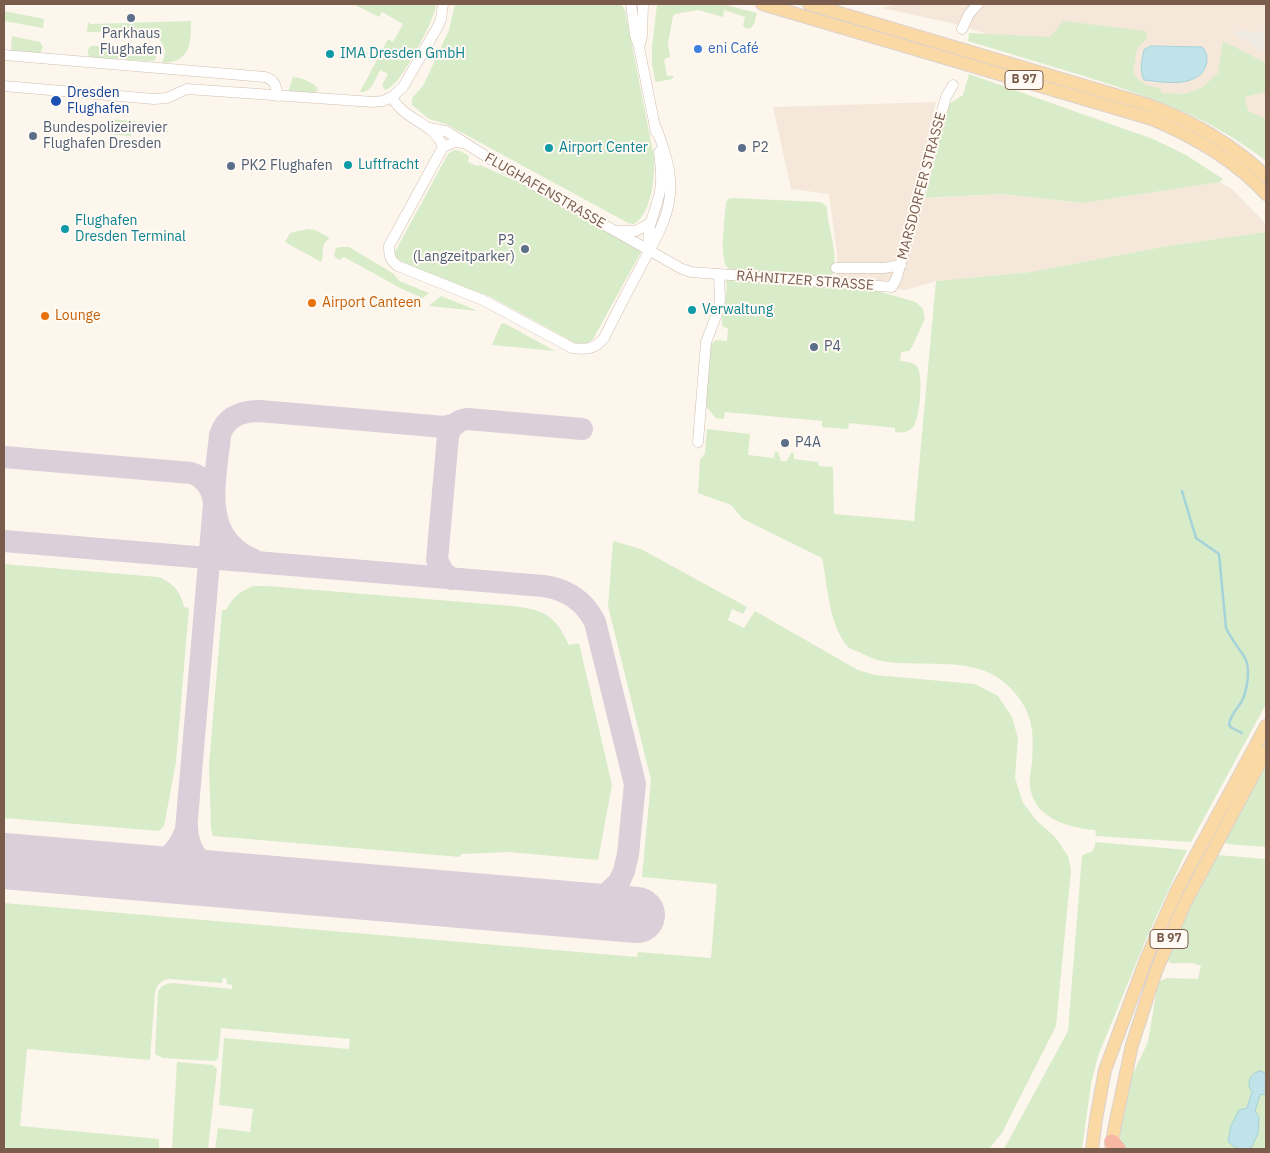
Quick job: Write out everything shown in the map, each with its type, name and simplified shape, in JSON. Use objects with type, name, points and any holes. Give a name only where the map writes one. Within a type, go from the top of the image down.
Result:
[{"type":"main road","name":"B 97","points":[[762,4],[1128,110],[1152,119],[1175,129],[1224,157],[1248,176],[1266,194]]},
{"type":"main road","name":"B 97","points":[[808,4],[1148,104],[1172,114],[1215,137],[1243,156],[1266,176]]},
{"type":"main road","name":"B 97","points":[[1092,1149],[1097,1110],[1106,1070],[1147,957],[1177,890],[1266,726]]},
{"type":"main road","name":"B 97","points":[[1114,1147],[1132,1045],[1156,971],[1185,902],[1266,751]]},
{"type":"street","points":[[4,86],[154,99],[168,98],[187,89],[373,102],[383,101],[392,97],[403,87],[437,28],[444,4]]},
{"type":"street","points":[[463,143],[455,142],[443,147],[389,246],[392,262],[484,300],[572,348],[588,349],[595,347],[604,338],[663,223],[670,195],[669,167],[656,127],[646,86],[635,35],[631,4]]},
{"type":"street","points":[[639,47],[642,36],[643,4]]},
{"type":"street","points":[[962,29],[969,14],[978,4]]},
{"type":"street","points":[[4,55],[265,77],[276,85],[278,96]]},
{"type":"street","name":"MARSDORFER STRASSE","points":[[892,287],[897,277],[946,97],[953,85]]},
{"type":"street","points":[[392,97],[398,108],[406,115],[429,128],[438,137],[443,147]]},
{"type":"street","points":[[649,251],[648,235],[650,222],[661,188],[661,163],[656,127]]},
{"type":"street","name":"FLUGHAFENSTRASSE","points":[[429,128],[446,131],[506,169],[615,230],[636,231],[650,222]]},
{"type":"street","name":"RÄHNITZER STRASSE","points":[[615,230],[649,251],[691,272],[892,287]]},
{"type":"street","points":[[836,268],[884,268],[900,265]]},
{"type":"street","name":"RÄHNITZER STRASSE","points":[[698,442],[706,342],[718,311],[720,300],[719,274]]},
{"type":"shaded area","points":[[896,4],[1266,4],[1266,147],[1132,80],[955,24],[882,8]],"holes":[[[1171,46],[1206,66],[1202,73],[1197,77],[1147,47]]]},
{"type":"shaded area","points":[[1238,30],[1258,33],[1266,30],[1266,53],[1236,34]]},
{"type":"shaded area","points":[[936,102],[914,199],[1002,194],[1083,203],[1220,182],[1233,190],[1265,223],[1266,232],[1167,246],[1031,272],[936,281],[906,290],[837,281],[837,254],[829,194],[791,189],[773,107]]},
{"type":"green space","points":[[353,4],[436,4],[431,21],[413,56],[401,76],[386,90],[382,85],[388,74],[380,70],[370,88],[360,92],[388,39],[393,42],[403,24],[382,12],[379,17]]},
{"type":"green space","points":[[455,4],[621,4],[625,10],[654,157],[653,184],[649,203],[640,219],[634,224],[628,223],[446,124],[429,119],[412,105],[412,98],[423,86],[449,30]]},
{"type":"green space","points":[[657,4],[723,4],[757,13],[754,24],[751,28],[746,29],[743,25],[745,17],[724,10],[723,17],[698,10],[675,14],[668,43],[670,57],[664,59],[667,76],[674,76],[672,79],[657,82],[655,81],[652,64],[652,47]]},
{"type":"green space","points":[[4,11],[44,19],[43,28],[4,21]]},
{"type":"green space","points":[[191,21],[187,51],[178,59],[162,63],[165,49],[153,31],[87,32],[88,22],[91,24]]},
{"type":"green space","points":[[1063,21],[1146,31],[1147,39],[1137,48],[1133,73],[1145,84],[1161,88],[1161,93],[1183,94],[1204,86],[1218,73],[1223,41],[1266,63],[1266,92],[1245,97],[1248,111],[1266,119],[1266,161],[1222,131],[1152,99],[968,41],[969,33],[1050,37]]},
{"type":"green space","points":[[12,36],[40,42],[43,47],[40,53],[11,51]]},
{"type":"green space","points":[[128,45],[154,46],[158,52],[154,61],[126,60]]},
{"type":"green space","points":[[91,46],[119,46],[118,59],[90,58],[88,52]]},
{"type":"green space","points":[[969,74],[1153,139],[1186,155],[1223,179],[1220,182],[1083,203],[1002,194],[925,198],[949,104],[963,95]]},
{"type":"green space","points":[[293,77],[304,79],[318,90],[313,94],[288,92]]},
{"type":"green space","points":[[109,119],[144,122],[148,125],[163,126],[169,132],[131,128],[131,136],[107,134]]},
{"type":"green space","name":"P3 (Langzeitparker)","points":[[454,150],[469,156],[468,162],[477,166],[480,165],[536,190],[640,249],[641,252],[593,339],[588,343],[575,343],[491,297],[420,271],[396,257],[395,252],[448,154]]},
{"type":"green space","points":[[728,199],[820,202],[824,204],[827,208],[835,260],[832,276],[826,278],[729,269],[724,257],[723,238],[726,203]]},
{"type":"green space","points":[[308,229],[315,230],[330,238],[324,244],[321,262],[285,242],[290,233]]},
{"type":"green space","points":[[1266,232],[1266,704],[1191,842],[1096,836],[1095,830],[1076,827],[1048,816],[1035,802],[1030,784],[1033,749],[1032,728],[1021,700],[1005,683],[979,669],[949,664],[903,663],[877,660],[849,648],[835,625],[822,558],[743,519],[731,505],[698,493],[700,460],[705,453],[707,429],[750,434],[748,455],[774,458],[775,451],[778,452],[781,461],[787,461],[791,453],[794,453],[794,459],[818,462],[819,466],[833,467],[834,514],[914,521],[936,281],[1031,272],[1167,246]]},
{"type":"green space","points":[[349,247],[394,274],[399,281],[429,293],[423,298],[402,289],[344,257],[339,260],[334,256],[336,248]]},
{"type":"green space","name":"P4","points":[[728,278],[877,291],[916,302],[923,309],[925,319],[912,347],[909,351],[901,352],[900,361],[915,365],[920,373],[919,407],[913,427],[907,431],[895,432],[895,428],[849,423],[848,429],[822,427],[822,421],[725,412],[724,419],[716,418],[707,408],[706,403],[710,345],[716,340],[727,341],[728,328],[723,327],[722,322],[727,287],[726,281]]},
{"type":"green space","points":[[441,296],[478,311],[429,306]]},
{"type":"green space","points":[[504,323],[555,351],[492,345],[501,324]]},
{"type":"green space","points":[[613,541],[641,549],[747,607],[743,614],[732,609],[728,620],[744,628],[755,611],[858,670],[875,675],[975,684],[998,696],[1012,717],[1018,738],[1015,778],[1023,803],[1037,821],[1060,844],[1068,856],[1071,870],[1056,1026],[1002,1133],[989,1149],[215,1149],[218,1128],[250,1132],[253,1109],[219,1105],[224,1038],[349,1049],[350,1039],[221,1028],[218,1059],[214,1061],[163,1058],[155,1054],[158,992],[161,988],[166,984],[173,983],[232,989],[232,985],[227,984],[226,978],[223,978],[222,983],[169,979],[159,983],[155,993],[150,1060],[27,1049],[20,1126],[159,1139],[159,1149],[4,1149],[4,903],[637,957],[638,952],[711,958],[717,884],[642,877],[651,780],[608,606]]},
{"type":"green space","points":[[4,564],[158,577],[172,585],[181,597],[184,607],[189,608],[176,762],[164,826],[159,831],[4,818]]},
{"type":"green space","points":[[253,586],[512,606],[541,612],[548,616],[559,627],[569,645],[579,643],[612,785],[598,860],[509,852],[461,854],[460,857],[213,836],[211,829],[209,765],[222,610],[226,610],[234,598]]},
{"type":"green space","points":[[1266,763],[1266,847],[1227,844],[1224,840]]},
{"type":"green space","points":[[1095,842],[1187,850],[1146,939],[1098,1056],[1091,1084],[1082,1149],[1004,1149],[1068,1031],[1082,855],[1092,851]]},
{"type":"green space","points":[[1218,855],[1266,859],[1266,1149],[1125,1149],[1120,1138],[1127,1086],[1148,1042],[1158,982],[1167,978],[1198,979],[1201,966],[1190,963],[1170,963],[1168,960],[1193,901]]},
{"type":"green space","points":[[177,1062],[213,1065],[217,1069],[208,1149],[172,1149]]},
{"type":"water","points":[[1151,46],[1202,47],[1207,55],[1206,65],[1202,73],[1188,81],[1144,80],[1141,69],[1143,54],[1144,50]]},
{"type":"water","points":[[1260,1071],[1266,1073],[1266,1094],[1260,1095],[1255,1111],[1259,1117],[1258,1134],[1251,1148],[1238,1149],[1228,1141],[1231,1126],[1239,1110],[1247,1108],[1252,1092],[1249,1085],[1250,1079],[1253,1074]]},
{"type":"waterway","points":[[1182,491],[1196,538],[1219,554],[1226,628],[1247,663],[1248,680],[1245,691],[1242,701],[1234,712],[1229,725],[1242,733]]},
{"type":"taxiway","points":[[254,560],[237,550],[225,537],[218,522],[215,506],[214,489],[220,435],[226,423],[231,419],[247,412],[260,411],[444,427],[456,424]]},
{"type":"taxiway","points":[[452,579],[443,572],[437,560],[448,436],[453,426],[458,422],[468,419],[582,429]]},
{"type":"taxiway","points":[[4,457],[191,473],[204,481],[212,494],[214,504],[186,830],[177,847],[164,860],[148,869],[129,872]]},
{"type":"taxiway","points":[[4,541],[543,586],[559,590],[574,597],[591,614],[595,622],[635,784],[628,854],[619,882],[601,899],[581,908],[557,908]]},
{"type":"taxiway","points":[[187,825],[190,845],[201,862],[208,869],[226,879],[236,881]]},
{"type":"runway","points":[[4,861],[637,915]]},
{"type":"place","name":"Parkhaus Flughafen","points":[[131,18]]},
{"type":"place","name":"eni Café","points":[[698,49]]},
{"type":"place","name":"IMA Dresden GmbH","points":[[330,54]]},
{"type":"place","name":"Dresden Flughafen","points":[[56,101]]},
{"type":"place","name":"Bundespolizeirevier Flughafen Dresden","points":[[33,136]]},
{"type":"place","name":"Airport Center","points":[[549,148]]},
{"type":"place","name":"P2","points":[[742,148]]},
{"type":"place","name":"Luftfracht","points":[[348,165]]},
{"type":"place","name":"PK2 Flughafen","points":[[231,166]]},
{"type":"place","name":"Flughafen Dresden Terminal","points":[[65,229]]},
{"type":"place","name":"P3 (Langzeitparker)","points":[[525,249]]},
{"type":"place","name":"Airport Canteen","points":[[312,303]]},
{"type":"place","name":"Verwaltung","points":[[692,310]]},
{"type":"place","name":"Lounge","points":[[45,316]]},
{"type":"place","name":"P4","points":[[814,347]]},
{"type":"place","name":"P4A","points":[[785,443]]}]
